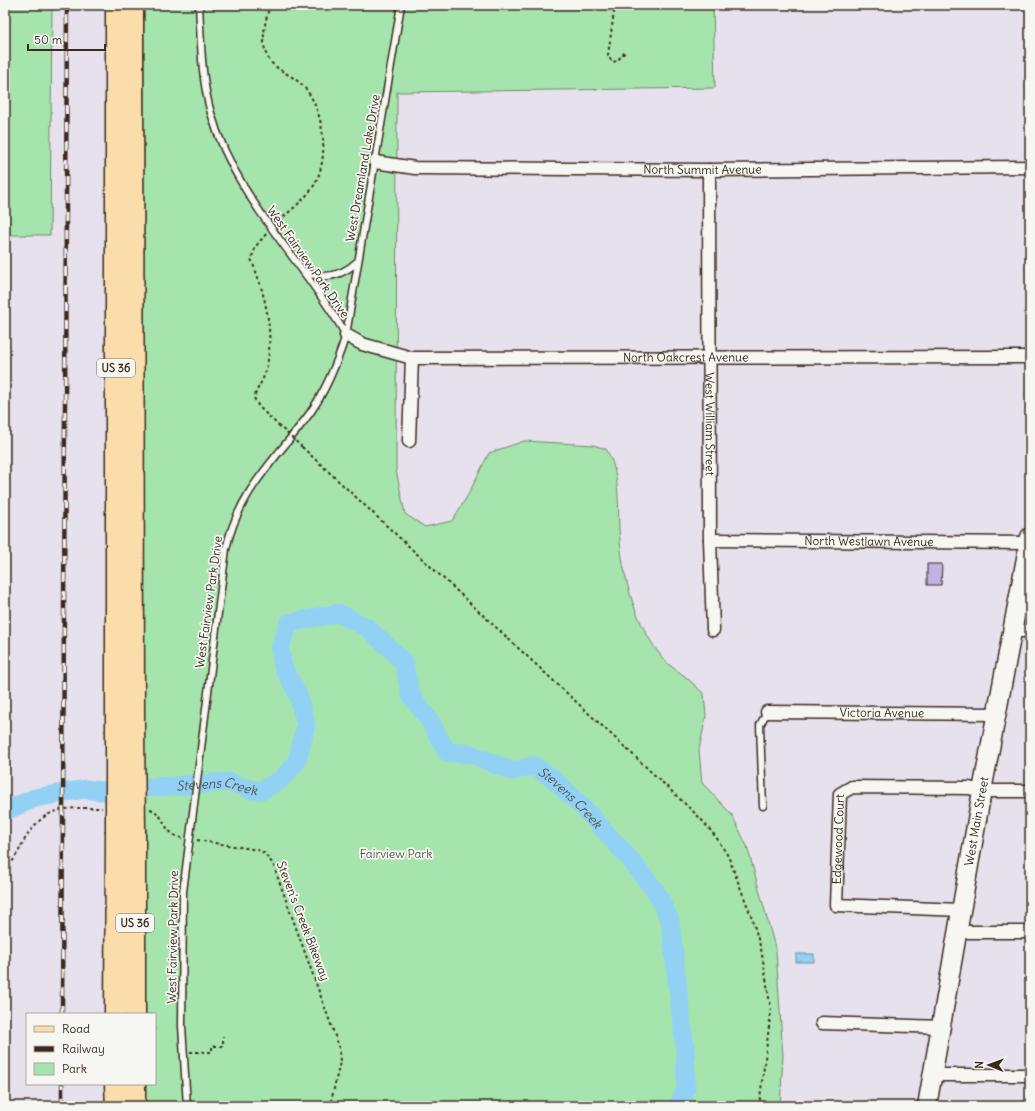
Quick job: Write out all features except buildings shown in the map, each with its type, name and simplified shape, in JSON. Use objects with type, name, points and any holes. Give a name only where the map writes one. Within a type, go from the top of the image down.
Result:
[{"type":"main road","name":"US 36","points":[[116,5],[125,730]]},
{"type":"main road","name":"US 36","points":[[115,1013],[125,833],[133,5]]},
{"type":"main road","name":"US 36","points":[[125,833],[135,1013]]},
{"type":"main road","points":[[116,1085],[116,1106]]},
{"type":"main road","points":[[135,1085],[135,1106]]},
{"type":"street","name":"North Summit Avenue","points":[[375,162],[415,168],[709,170],[1030,167]]},
{"type":"street","name":"West William Street","points":[[709,170],[710,540],[713,630]]},
{"type":"street","name":"North Oakcrest Avenue","points":[[346,335],[362,344],[412,358],[1030,357]]},
{"type":"street","points":[[409,441],[412,358]]},
{"type":"street","name":"North Westlawn Avenue","points":[[710,540],[1029,540]]},
{"type":"street","name":"West Main Street","points":[[927,1106],[996,714],[1021,631],[1029,540]]},
{"type":"street","name":"Victoria Avenue","points":[[767,712],[996,714]]},
{"type":"street","name":"Edgewood Court","points":[[961,910],[836,905],[840,794],[852,787],[969,788],[982,791]]},
{"type":"street","points":[[982,791],[1030,791]]},
{"type":"street","points":[[957,932],[1030,932]]},
{"type":"street","points":[[822,1023],[942,1027]]},
{"type":"street","points":[[933,1075],[1030,1075]]},
{"type":"lane","name":"West Fairview Park Drive","points":[[186,1106],[183,1052],[183,892],[226,549],[230,531],[239,510],[263,470],[310,412],[322,394],[334,370],[346,335],[331,309],[270,229],[234,170],[221,144],[211,113],[203,63],[199,5]]},
{"type":"lane","name":"West Dreamland Lake Drive","points":[[346,335],[401,5]]},
{"type":"lane","points":[[302,270],[318,276],[334,276],[343,273],[358,261]]},
{"type":"lane","points":[[763,806],[760,724],[767,712]]},
{"type":"path","points":[[270,5],[265,21],[264,45],[270,62],[304,87],[317,110],[324,141],[320,169],[312,190],[270,229],[256,246],[251,259],[258,276],[268,316],[270,346],[266,371],[254,398],[259,407],[628,750],[700,818],[716,837],[728,856],[752,918],[761,949],[766,978],[771,1011],[759,1106]]},
{"type":"path","points":[[615,5],[608,55],[612,62],[617,61],[625,52]]},
{"type":"path","points":[[5,870],[15,858],[34,826],[41,818],[57,810],[105,808]]},
{"type":"path","name":"Steven's Creek Bikeway","points":[[148,808],[158,813],[169,832],[181,838],[250,848],[264,853],[273,864],[339,1047],[340,1062],[330,1106]]},
{"type":"path","points":[[183,1052],[212,1052],[212,1046],[223,1046],[223,1036]]},
{"type":"green space","points":[[5,5],[52,5],[50,235],[8,235],[7,399],[5,399]]},
{"type":"green space","name":"Fairview Park","points":[[144,5],[713,5],[715,88],[397,92],[396,470],[405,514],[425,527],[452,521],[468,495],[489,453],[524,441],[593,445],[606,449],[611,458],[616,477],[623,564],[632,599],[645,631],[654,647],[665,661],[687,678],[704,694],[706,716],[699,750],[702,783],[732,815],[747,846],[776,951],[783,1057],[780,1106],[145,1106],[144,1085],[156,1085],[156,1013],[144,1013]]},
{"type":"water","points":[[796,954],[814,954],[814,962],[796,962]]},
{"type":"waterway","name":"Stevens Creek","points":[[5,811],[35,798],[85,789],[100,791],[228,782],[253,790],[262,790],[282,779],[297,761],[306,725],[298,694],[283,667],[280,647],[289,623],[338,613],[368,628],[404,662],[410,694],[430,721],[447,752],[471,754],[512,771],[534,766],[552,778],[581,805],[628,857],[657,893],[670,921],[685,1048],[686,1089],[678,1106]]},
{"type":"railway","points":[[62,1013],[67,5]]},
{"type":"railway","points":[[62,1085],[62,1106]]}]
